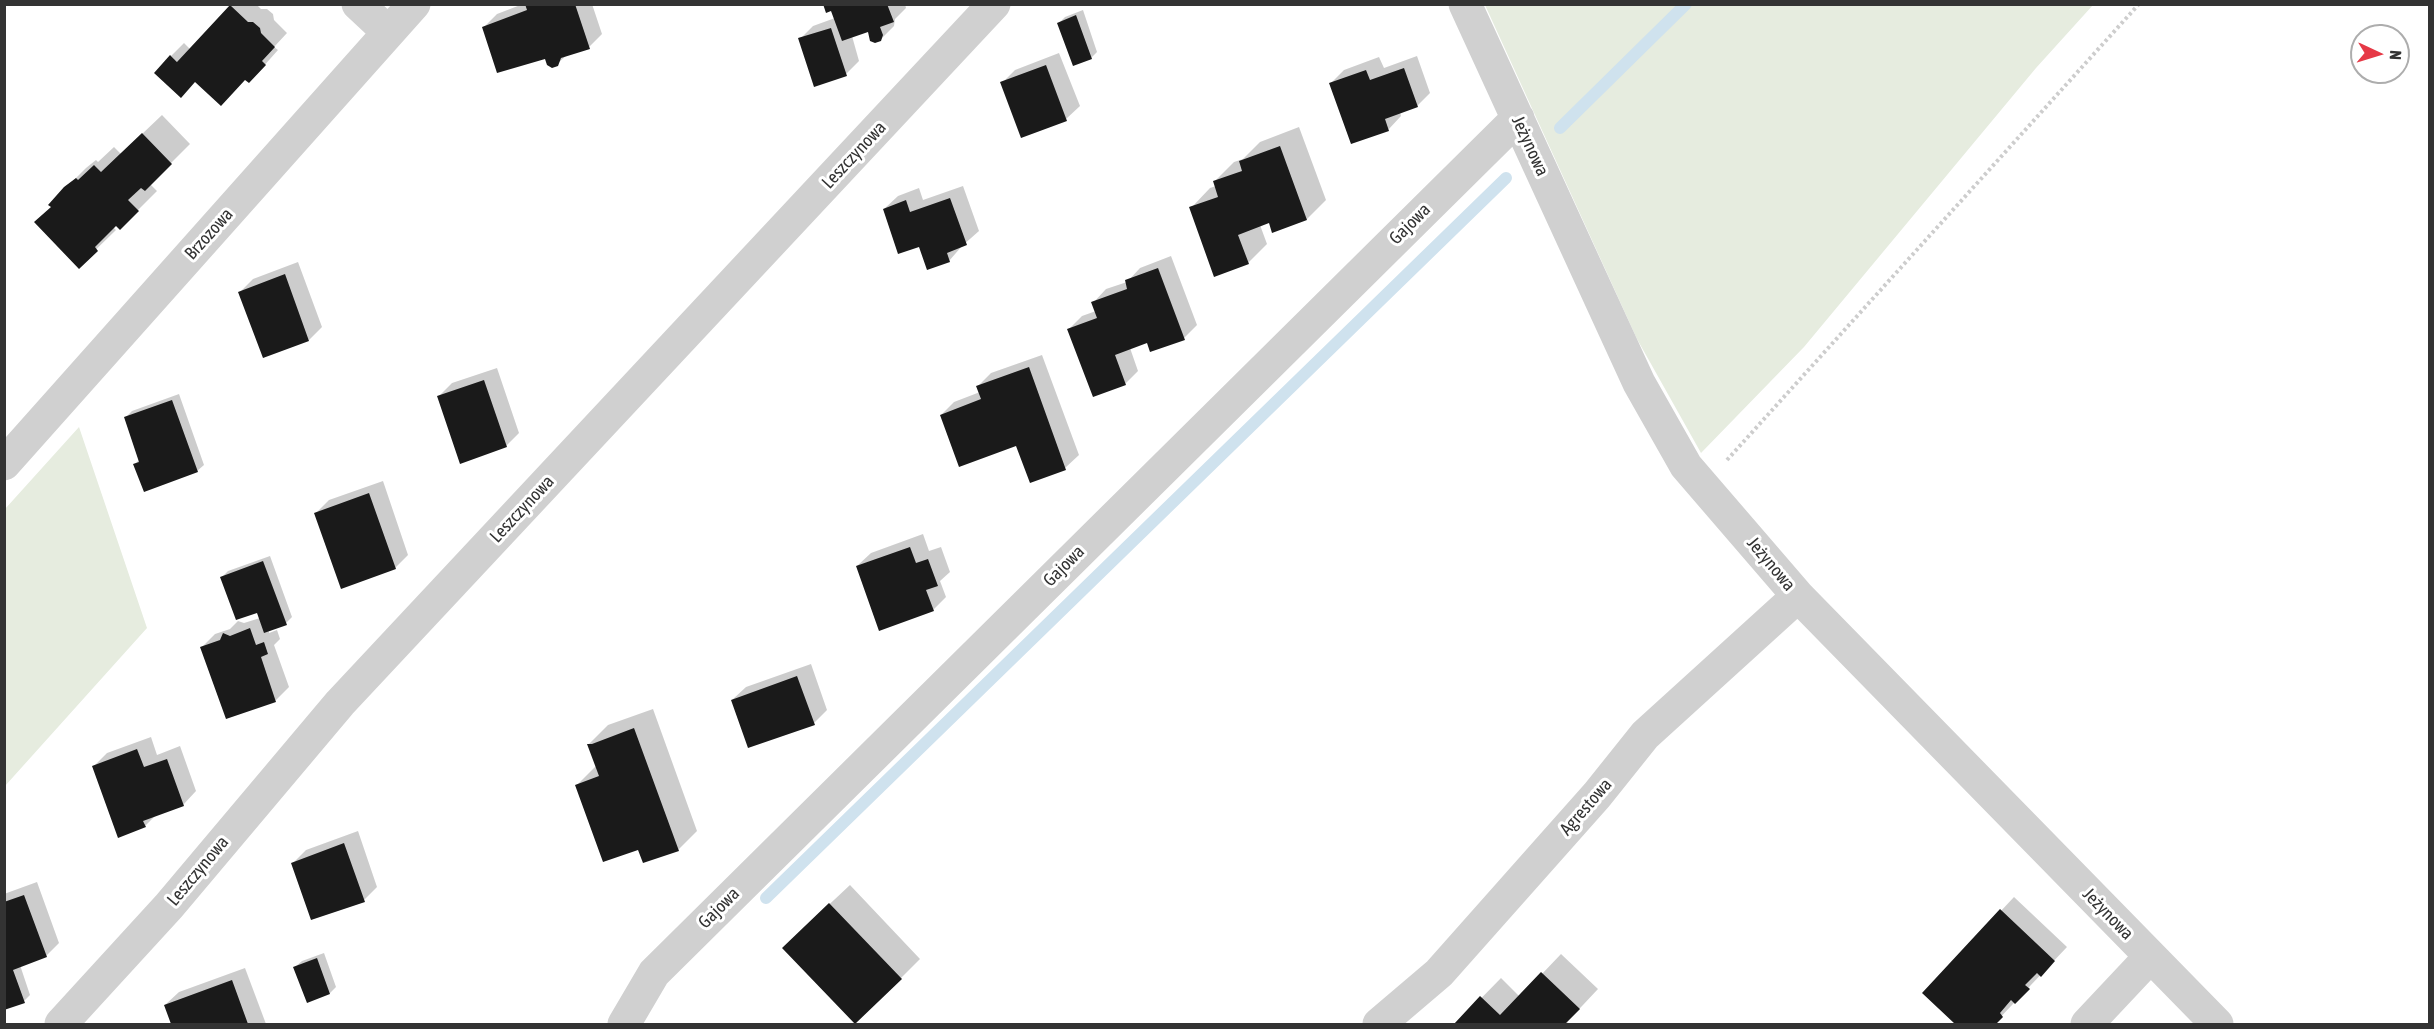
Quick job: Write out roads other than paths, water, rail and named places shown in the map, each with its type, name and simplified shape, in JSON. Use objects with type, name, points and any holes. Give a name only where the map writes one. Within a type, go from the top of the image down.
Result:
[{"type":"street","points":[[358,4],[388,32]]},
{"type":"street","name":"Brzozowa","points":[[4,464],[414,4]]},
{"type":"street","name":"Leszczynowa","points":[[61,1024],[169,906],[340,703],[994,4]]},
{"type":"street","name":"Jeżynowa","points":[[1465,4],[1639,383],[1686,466],[1798,596],[2217,1024]]},
{"type":"street","name":"Gajowa","points":[[624,1024],[654,973],[1518,118]]},
{"type":"street","name":"Agrestowa","points":[[1379,1024],[1439,974],[1597,795],[1645,735],[1798,596]]},
{"type":"street","points":[[2087,1024],[2150,957]]},
{"type":"waterway","points":[[1560,128],[1686,4]]},
{"type":"waterway","points":[[766,898],[1506,178]]}]
